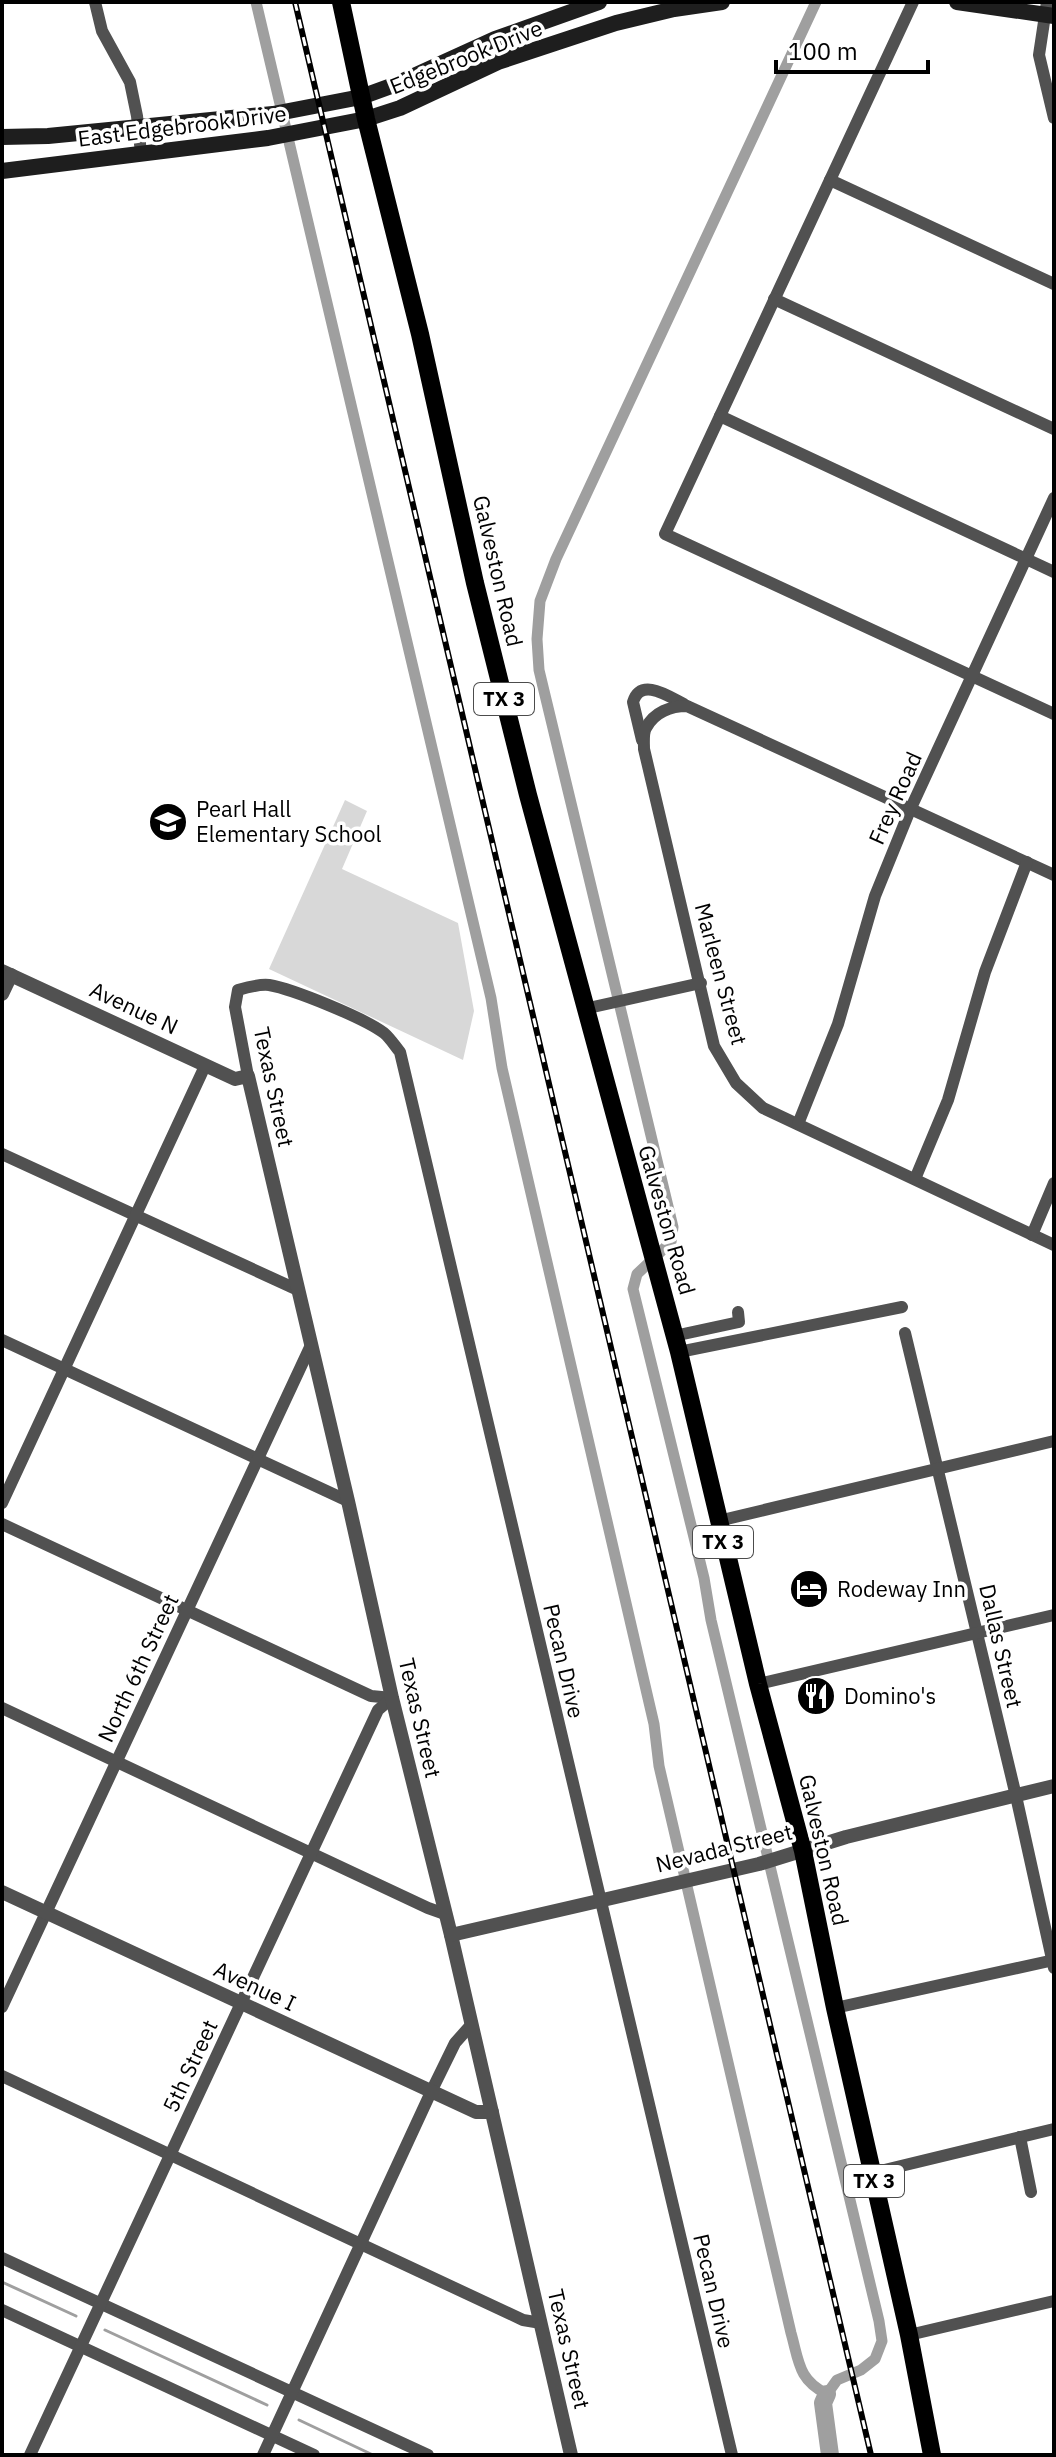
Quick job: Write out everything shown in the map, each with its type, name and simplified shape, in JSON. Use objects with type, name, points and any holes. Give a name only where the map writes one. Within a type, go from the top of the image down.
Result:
[{"type":"main road","name":"Galveston Road","points":[[341,2],[475,583],[584,1009],[661,1286],[758,1684],[803,1851],[909,2335],[932,2455]]},
{"type":"main road","name":"Edgebrook Drive","points":[[361,97],[495,39],[599,2]]},
{"type":"main road","name":"Edgebrook Drive","points":[[366,119],[400,108],[498,62],[616,23],[673,6],[722,2]]},
{"type":"main road","points":[[957,2],[1048,10]]},
{"type":"main road","points":[[524,29],[531,51]]},
{"type":"main road","name":"East Edgebrook Drive","points":[[2,137],[48,136],[273,114],[361,97]]},
{"type":"main road","name":"East Edgebrook Drive","points":[[2,171],[281,137],[366,119]]},
{"type":"street","points":[[95,2],[102,31],[130,82],[141,153]]},
{"type":"street","points":[[913,2],[665,534],[1054,714]]},
{"type":"street","points":[[1048,10],[1039,55],[1054,118]]},
{"type":"street","points":[[830,180],[1054,284]]},
{"type":"street","points":[[774,299],[1054,429]]},
{"type":"street","points":[[720,416],[1054,572]]},
{"type":"street","name":"Frey Road","points":[[798,1124],[838,1024],[875,896],[910,810],[1054,498]]},
{"type":"street","name":"Marleen Street","points":[[687,706],[648,688],[634,696],[633,702],[714,1046],[736,1083],[763,1108],[1054,1245]]},
{"type":"street","points":[[644,749],[645,729],[657,715],[672,706],[687,706],[1054,875]]},
{"type":"street","points":[[915,1179],[948,1100],[985,972],[1027,862]]},
{"type":"street","points":[[2,994],[6,973]]},
{"type":"street","name":"Avenue N","points":[[6,973],[235,1079],[248,1076]]},
{"type":"street","points":[[584,1009],[701,983]]},
{"type":"street","name":"Pecan Drive","points":[[238,990],[266,984],[289,991],[384,1033],[400,1052],[732,2455]]},
{"type":"street","name":"Texas Street","points":[[238,990],[235,1007],[248,1076],[571,2455]]},
{"type":"street","points":[[2,1503],[205,1066]]},
{"type":"street","points":[[2,1154],[298,1290]]},
{"type":"street","points":[[1032,1235],[1054,1183]]},
{"type":"street","points":[[676,1344],[902,1307]]},
{"type":"street","points":[[676,1344],[739,1322],[738,1312]]},
{"type":"street","name":"Dallas Street","points":[[905,1333],[1053,1963]]},
{"type":"street","points":[[2,1340],[348,1501]]},
{"type":"street","name":"North 6th Street","points":[[2,2007],[311,1345]]},
{"type":"street","points":[[718,1521],[1054,1441]]},
{"type":"street","points":[[2,1524],[371,1696],[392,1698]]},
{"type":"street","points":[[758,1684],[1054,1615]]},
{"type":"street","name":"5th Street","points":[[30,2455],[378,1710],[392,1698]]},
{"type":"street","points":[[2,1708],[445,1914]]},
{"type":"street","name":"Nevada Street","points":[[451,1935],[759,1864],[859,1833],[1054,1786]]},
{"type":"street","name":"Avenue I","points":[[2,1892],[431,2092],[476,2112],[492,2112]]},
{"type":"street","points":[[835,2008],[1053,1963]]},
{"type":"street","points":[[263,2455],[431,2092],[455,2043],[471,2025]]},
{"type":"street","points":[[2,2076],[523,2320],[541,2323]]},
{"type":"street","points":[[872,2173],[1054,2129]]},
{"type":"street","points":[[1020,2137],[1031,2192]]},
{"type":"street","points":[[2,2258],[428,2455]]},
{"type":"street","points":[[909,2335],[1054,2301]]},
{"type":"street","points":[[2,2310],[314,2455]]},
{"type":"shaded area","points":[[345,800],[367,811],[342,869],[458,923],[474,1011],[463,1060],[269,969]]},
{"type":"waterway","points":[[256,2],[491,998],[502,1068],[654,1724],[659,1766],[791,2333],[805,2376],[817,2389],[827,2394],[837,2380],[861,2370],[875,2359],[882,2341],[879,2321],[633,1289],[637,1274],[671,1242],[673,1227],[539,670],[537,639],[540,601],[556,559],[816,2]]},
{"type":"waterway","points":[[2,2282],[76,2316]]},
{"type":"waterway","points":[[105,2330],[267,2405]]},
{"type":"waterway","points":[[827,2394],[823,2403],[830,2455]]},
{"type":"waterway","points":[[299,2420],[373,2455]]},
{"type":"railway","points":[[295,2],[871,2455]]},
{"type":"place","name":"Pearl Hall Elementary School","points":[[168,822]]},
{"type":"place","name":"Rodeway Inn","points":[[809,1589]]},
{"type":"place","name":"Domino's","points":[[816,1696]]}]
